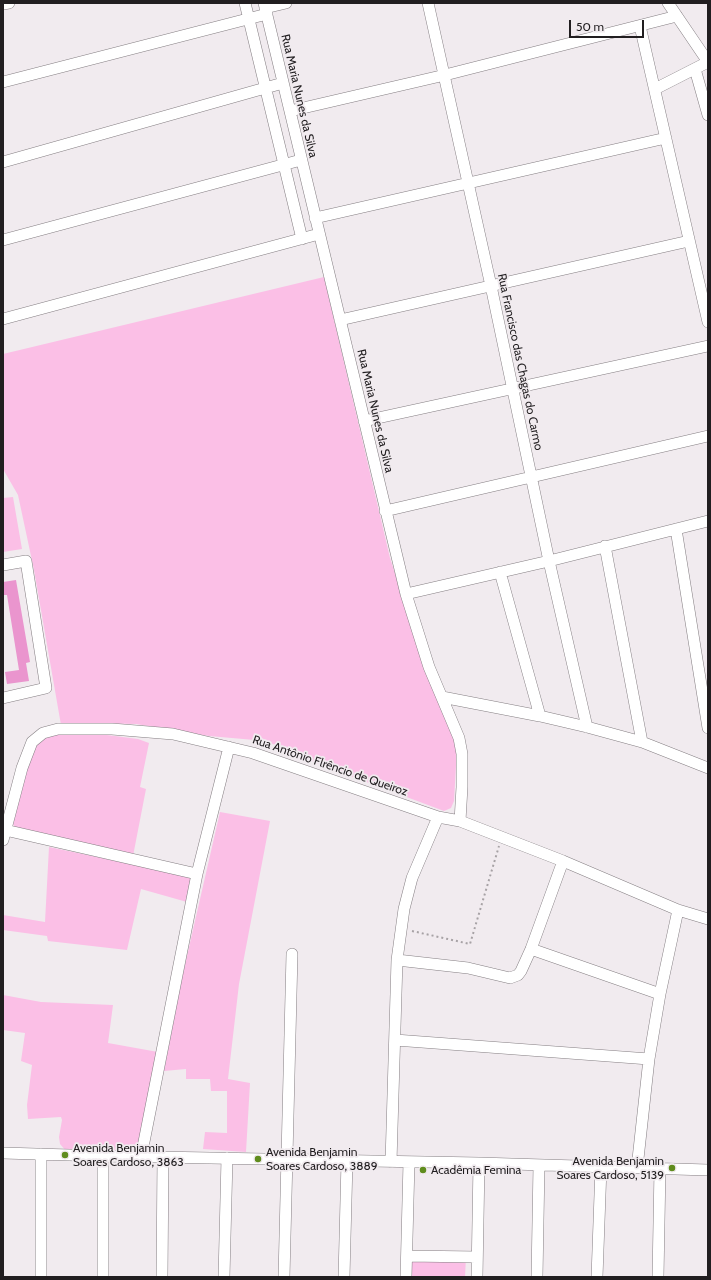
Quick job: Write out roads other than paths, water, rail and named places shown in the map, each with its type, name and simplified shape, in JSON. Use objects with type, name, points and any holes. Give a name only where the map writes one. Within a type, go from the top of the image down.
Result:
[{"type":"street","points":[[3,4],[9,3]]},
{"type":"street","points":[[245,3],[302,238]]},
{"type":"street","points":[[3,82],[249,19],[265,8],[286,3]]},
{"type":"street","name":"Rua Francisco das Chagas do Carmo","points":[[428,3],[491,286],[549,561],[587,727]]},
{"type":"street","points":[[655,89],[708,62],[668,3]]},
{"type":"street","name":"Rua Maria Nunes da Silva","points":[[265,8],[406,594],[429,667],[459,738],[462,754],[460,821]]},
{"type":"street","points":[[290,111],[445,76],[677,16]]},
{"type":"street","points":[[640,26],[708,322]]},
{"type":"street","points":[[696,69],[708,115]]},
{"type":"street","points":[[3,162],[283,83]]},
{"type":"street","points":[[315,218],[666,138]]},
{"type":"street","points":[[3,240],[301,160]]},
{"type":"street","points":[[3,319],[319,234]]},
{"type":"street","points":[[340,320],[689,241]]},
{"type":"street","points":[[364,421],[708,346]]},
{"type":"street","points":[[385,511],[708,436]]},
{"type":"street","points":[[406,594],[549,561],[708,521]]},
{"type":"street","points":[[676,529],[708,728]]},
{"type":"street","points":[[605,546],[642,742]]},
{"type":"street","points":[[3,565],[26,561],[46,688],[3,698]]},
{"type":"street","points":[[500,572],[540,716]]},
{"type":"street","points":[[442,697],[540,716],[587,727],[642,742],[708,768]]},
{"type":"street","name":"Rua Antônio Flrêncio de Queiroz","points":[[4,835],[22,768],[32,742],[43,733],[58,729],[112,729],[172,734],[253,753],[438,817],[460,821],[563,861],[678,910],[707,917]]},
{"type":"street","points":[[141,1157],[197,874],[229,747]]},
{"type":"street","points":[[391,1162],[397,960],[401,928],[412,878],[438,817]]},
{"type":"street","points":[[4,835],[197,874]]},
{"type":"street","points":[[397,960],[468,968],[510,978],[514,977],[522,971],[563,861]]},
{"type":"street","points":[[637,1168],[649,1059],[660,994],[678,910]]},
{"type":"street","points":[[531,949],[660,994]]},
{"type":"street","points":[[284,1277],[292,954]]},
{"type":"street","points":[[395,1040],[649,1059]]},
{"type":"street","points":[[3,1153],[479,1163],[708,1170]]},
{"type":"street","points":[[41,1154],[41,1277]]},
{"type":"street","points":[[103,1156],[103,1277]]},
{"type":"street","points":[[162,1277],[163,1157]]},
{"type":"street","points":[[224,1277],[227,1158]]},
{"type":"street","points":[[344,1277],[347,1161]]},
{"type":"street","points":[[406,1277],[409,1162]]},
{"type":"street","points":[[476,1277],[479,1163]]},
{"type":"street","points":[[537,1277],[539,1165]]},
{"type":"street","points":[[597,1277],[601,1166]]},
{"type":"street","points":[[658,1277],[660,1168]]},
{"type":"street","points":[[407,1256],[477,1257]]},
{"type":"place","name":"Avenida Benjamin Soares Cardoso, 3863","points":[[65,1155]]},
{"type":"place","name":"Avenida Benjamin Soares Cardoso, 3889","points":[[258,1159]]},
{"type":"place","name":"Avenida Benjamin Soares Cardoso, 5139","points":[[672,1168]]},
{"type":"place","name":"Acadêmia Femina","points":[[423,1170]]}]
